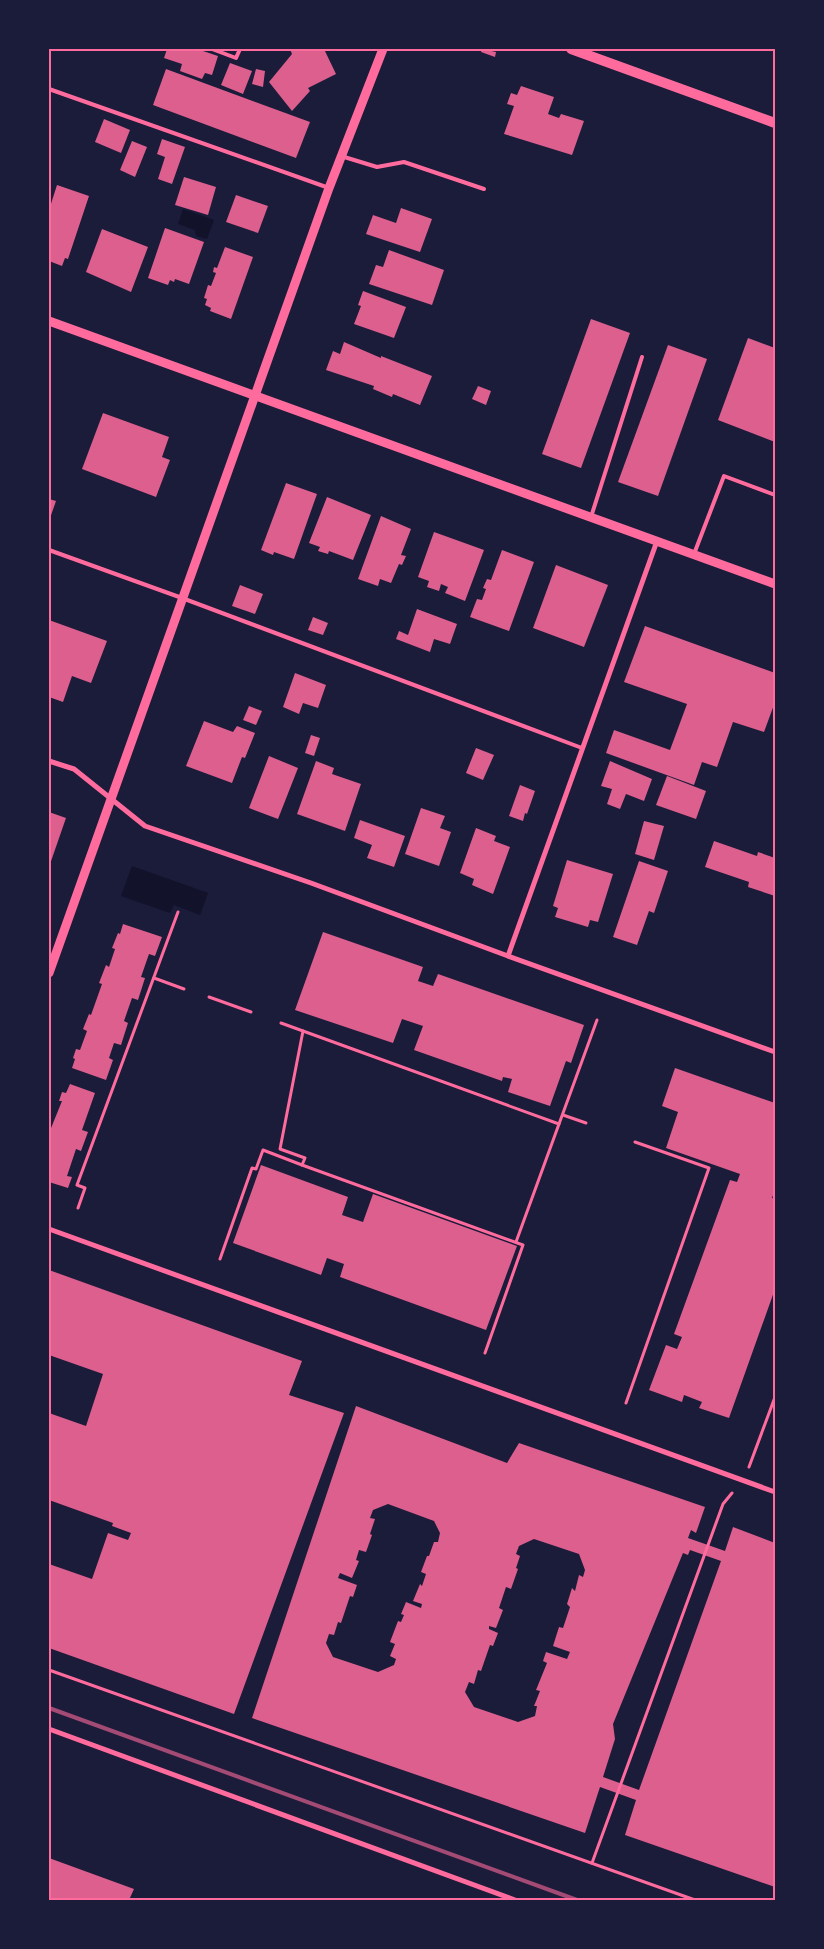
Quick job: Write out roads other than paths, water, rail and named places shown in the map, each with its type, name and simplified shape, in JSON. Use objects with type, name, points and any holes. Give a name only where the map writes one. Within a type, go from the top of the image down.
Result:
[{"type":"main road","points":[[571,49],[775,123]]},
{"type":"street","points":[[49,974],[254,395],[329,188],[383,49]]},
{"type":"street","points":[[49,321],[775,584]]},
{"type":"street","points":[[508,956],[657,541]]},
{"type":"street","points":[[49,761],[74,769],[145,826],[311,883],[775,1052]]},
{"type":"street","points":[[49,1229],[775,1492]]},
{"type":"street","points":[[49,1729],[515,1900]]},
{"type":"lane","points":[[212,49],[236,58],[240,49]]},
{"type":"lane","points":[[49,89],[329,188]]},
{"type":"lane","points":[[341,156],[377,167],[404,162],[484,189]]},
{"type":"lane","points":[[591,517],[642,357]]},
{"type":"lane","points":[[694,554],[724,476],[775,495]]},
{"type":"lane","points":[[49,550],[582,748]]},
{"type":"railway","points":[[49,1708],[577,1900]]}]
